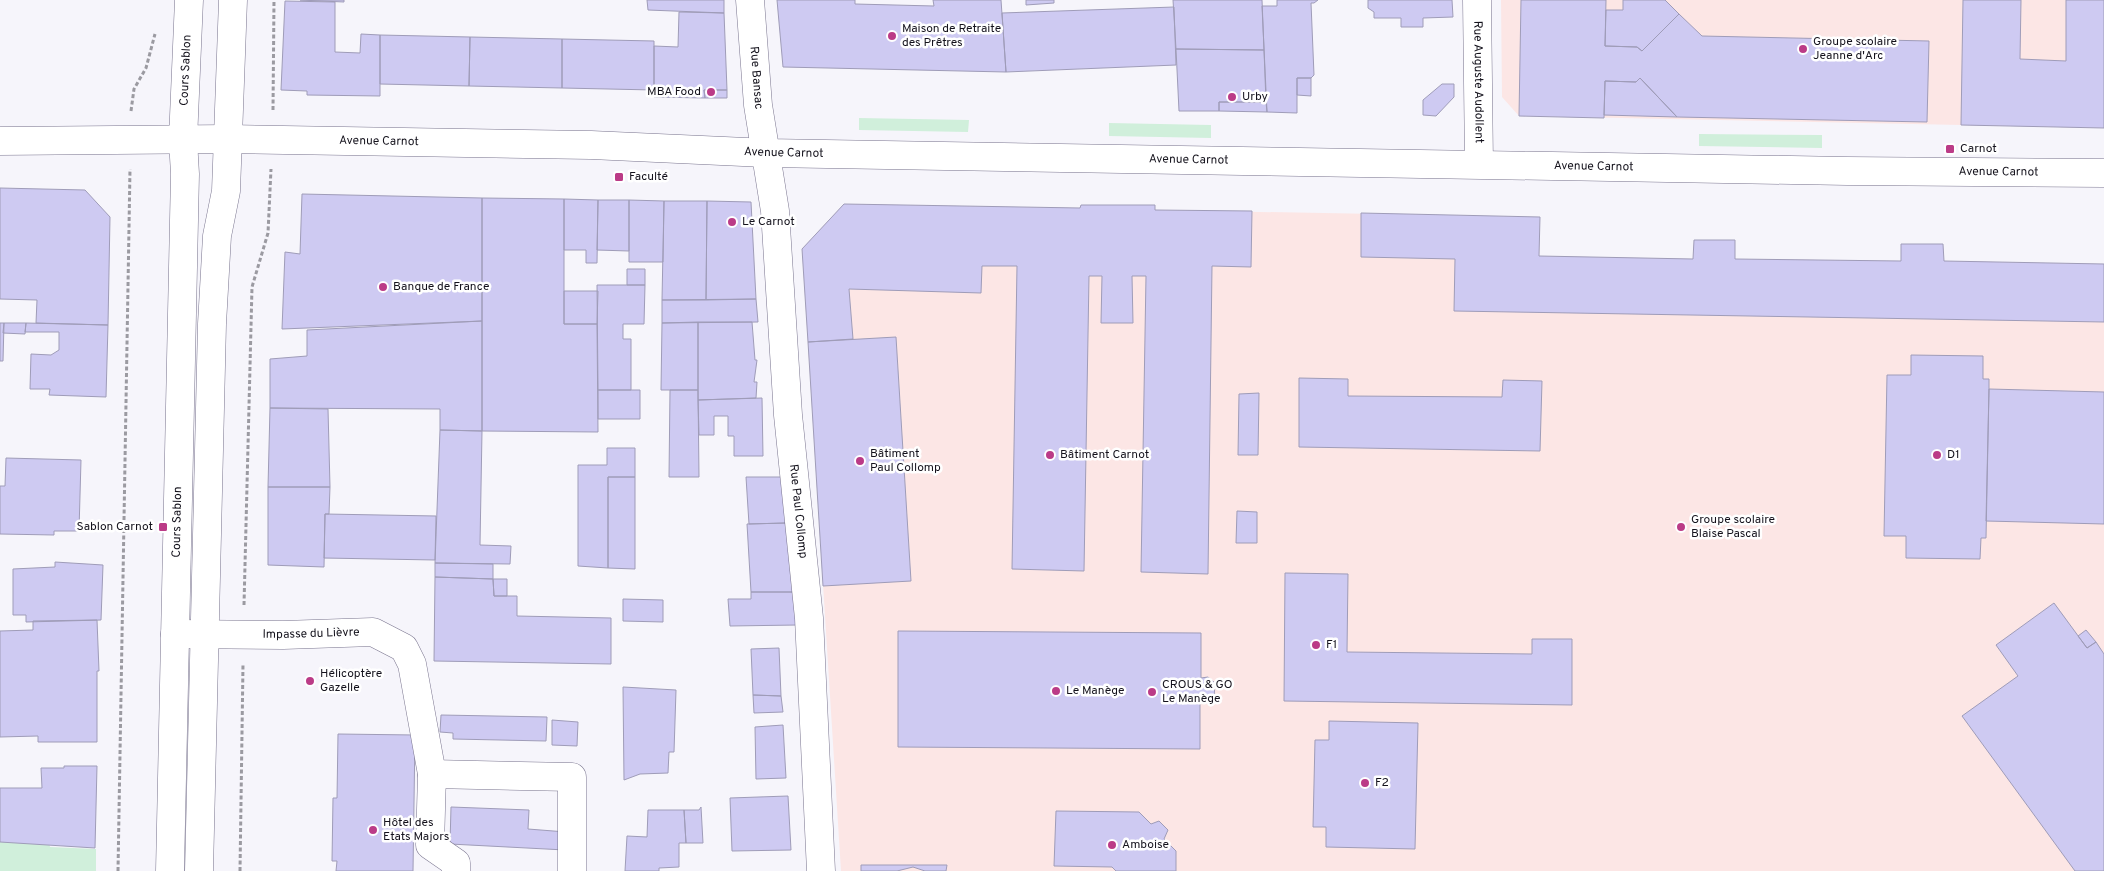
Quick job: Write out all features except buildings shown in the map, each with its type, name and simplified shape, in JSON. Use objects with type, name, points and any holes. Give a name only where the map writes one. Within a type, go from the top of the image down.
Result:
[{"type":"street","name":"Cours Sablon","points":[[170,871],[185,174],[183,140],[189,0]]},
{"type":"street","points":[[199,871],[203,634],[212,315],[216,236],[226,191],[233,0]]},
{"type":"street","name":"Rue Bansac","points":[[750,0],[758,104],[767,153]]},
{"type":"street","name":"Rue Auguste Audollent","points":[[1477,0],[1479,164]]},
{"type":"street","points":[[0,141],[228,139]]},
{"type":"street","name":"Avenue Carnot","points":[[228,139],[591,145],[767,153],[2104,173]]},
{"type":"street","name":"Rue Paul Collomp","points":[[767,153],[778,249],[788,415],[809,618],[822,871]]},
{"type":"street","name":"Impasse du Lièvre","points":[[174,634],[244,635],[373,632],[404,648],[412,664],[432,774],[430,845],[456,864],[456,871]]},
{"type":"street","points":[[432,774],[572,776],[572,871]]},
{"type":"path","points":[[240,871],[252,286],[268,233],[272,141],[274,0]]},
{"type":"path","points":[[118,871],[130,141],[132,97],[146,68],[155,33]]},
{"type":"shaded area","name":"Groupe scolaire Jeanne d'Arc","points":[[1501,0],[2104,0],[2104,128],[1519,116],[1502,97]]},
{"type":"shaded area","name":"Groupe scolaire Blaise Pascal","points":[[844,204],[1080,208],[1081,205],[1155,205],[1155,210],[1540,217],[1539,256],[1693,259],[1694,240],[1735,240],[1735,259],[1901,261],[1901,244],[1943,244],[1944,261],[2104,264],[2104,871],[841,871],[802,249]]},
{"type":"green space","points":[[859,118],[969,120],[968,132],[859,130]]},
{"type":"green space","points":[[1109,123],[1211,125],[1211,138],[1109,136]]},
{"type":"green space","points":[[1699,134],[1822,135],[1822,148],[1699,146]]},
{"type":"green space","points":[[0,842],[49,843],[50,847],[96,849],[96,871],[0,871]]},
{"type":"place","name":"Maison de Retraite des Prêtres","points":[[892,36]]},
{"type":"place","name":"Groupe scolaire Jeanne d'Arc","points":[[1803,49]]},
{"type":"place","name":"MBA Food","points":[[711,92]]},
{"type":"place","name":"Urby","points":[[1232,97]]},
{"type":"place","name":"Carnot","points":[[1950,149]]},
{"type":"place","name":"Faculté","points":[[619,177]]},
{"type":"place","name":"Le Carnot","points":[[732,222]]},
{"type":"place","name":"Banque de France","points":[[383,287]]},
{"type":"place","name":"Bâtiment Carnot","points":[[1050,455]]},
{"type":"place","name":"D1","points":[[1937,455]]},
{"type":"place","name":"Bâtiment Paul Collomp","points":[[860,461]]},
{"type":"place","name":"Sablon Carnot","points":[[163,527]]},
{"type":"place","name":"Groupe scolaire Blaise Pascal","points":[[1681,527]]},
{"type":"place","name":"F1","points":[[1316,645]]},
{"type":"place","name":"Hélicoptère Gazelle","points":[[310,681]]},
{"type":"place","name":"Le Manège","points":[[1056,691]]},
{"type":"place","name":"CROUS & GO Le Manège","points":[[1152,692]]},
{"type":"place","name":"F2","points":[[1365,783]]},
{"type":"place","name":"Hôtel des Etats Majors","points":[[373,830]]},
{"type":"place","name":"Amboise","points":[[1112,845]]}]
